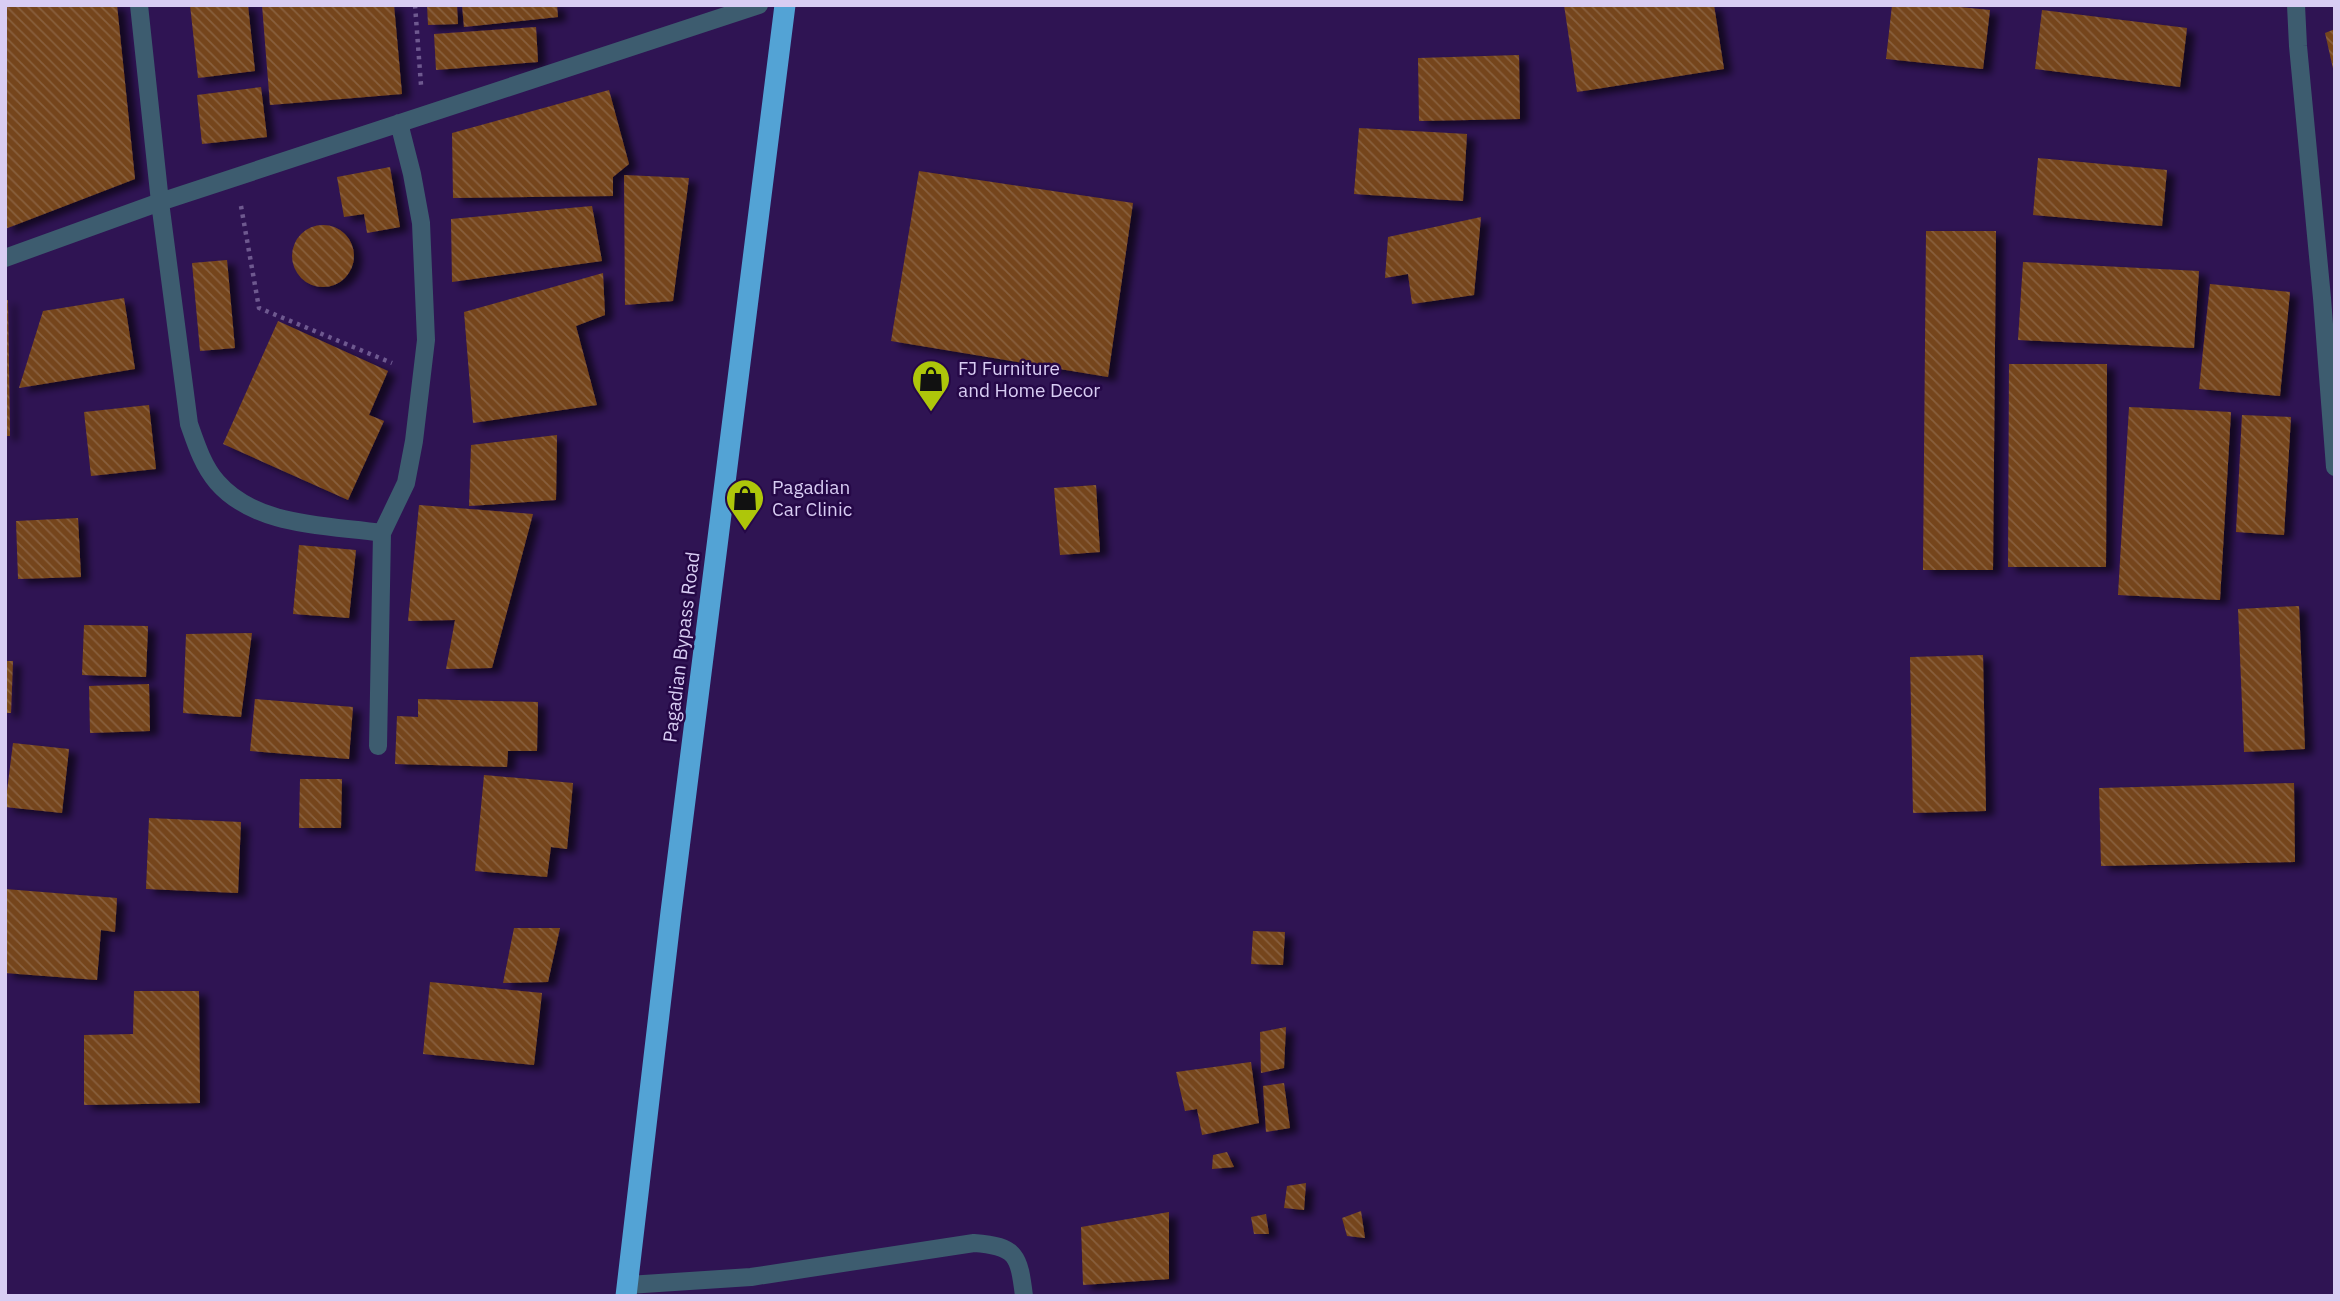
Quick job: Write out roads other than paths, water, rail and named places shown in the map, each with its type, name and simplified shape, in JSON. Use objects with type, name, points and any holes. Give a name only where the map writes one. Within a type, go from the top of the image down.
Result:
[{"type":"highway","name":"Pagadian Bypass Road","points":[[627,1290],[671,912],[785,5]]},
{"type":"street","points":[[139,5],[160,202],[189,424],[199,453],[215,481],[236,500],[258,511],[289,521],[382,533]]},
{"type":"street","points":[[5,258],[160,202],[759,5]]},
{"type":"street","points":[[2296,5],[2335,467]]},
{"type":"street","points":[[378,746],[382,533],[406,483],[426,340],[421,223],[399,123]]},
{"type":"street","points":[[627,1290],[751,1277],[974,1243],[993,1245],[1013,1254],[1020,1266],[1024,1296]]},
{"type":"place","name":"FJ Furniture and Home Decor","points":[[931,413]]},
{"type":"place","name":"Pagadian Car Clinic","points":[[745,532]]}]
